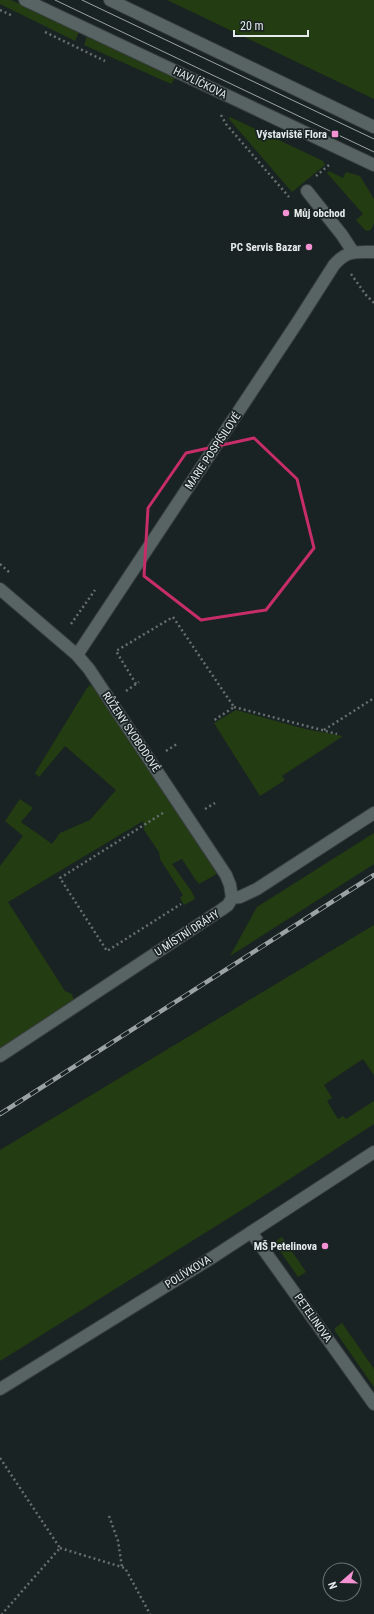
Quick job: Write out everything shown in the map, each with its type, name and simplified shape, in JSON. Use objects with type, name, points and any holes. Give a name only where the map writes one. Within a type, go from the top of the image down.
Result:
[{"type":"street","name":"HAVLÍČKOVA","points":[[25,0],[374,165]]},
{"type":"street","points":[[110,0],[374,127]]},
{"type":"street","points":[[307,191],[342,235],[353,252],[374,252]]},
{"type":"street","name":"MARIE POSPÍŠILOVÉ","points":[[77,655],[334,265],[340,258],[353,252]]},
{"type":"street","name":"RŮŽENY SVOBODOVÉ","points":[[0,589],[77,655],[89,669],[226,875],[230,885],[232,898]]},
{"type":"street","name":"U MÍSTNÍ DRÁHY","points":[[0,1056],[221,910],[228,905],[232,898],[240,897],[257,889],[374,813]]},
{"type":"street","name":"POLÍVKOVA","points":[[0,1389],[251,1232],[374,1152]]},
{"type":"street","name":"PETELINOVA","points":[[251,1232],[374,1404]]},
{"type":"path","points":[[0,10],[14,17]]},
{"type":"path","points":[[41,31],[112,64]]},
{"type":"path","points":[[220,112],[226,124],[290,199]]},
{"type":"path","points":[[349,271],[366,295],[374,303]]},
{"type":"path","points":[[0,564],[12,574]]},
{"type":"path","points":[[65,620],[71,624],[99,584]]},
{"type":"path","points":[[121,694],[137,683],[116,651],[173,617],[234,707],[337,734]]},
{"type":"path","points":[[324,730],[374,698]]},
{"type":"path","points":[[213,720],[234,707]]},
{"type":"path","points":[[162,754],[178,744]]},
{"type":"path","points":[[201,812],[215,803]]},
{"type":"path","points":[[165,812],[60,878],[107,951],[181,904]]},
{"type":"path","points":[[0,1458],[60,1548],[126,1568],[150,1614]]},
{"type":"path","points":[[109,1516],[118,1541],[122,1567]]},
{"type":"path","points":[[2,1614],[60,1548]]},
{"type":"highlighted area","points":[[254,438],[297,479],[314,548],[266,610],[201,620],[144,576],[148,508],[186,453]]},
{"type":"green space","points":[[0,0],[11,0],[79,32],[75,41],[0,4]]},
{"type":"green space","points":[[167,0],[374,0],[374,99]]},
{"type":"green space","points":[[87,36],[175,78],[171,84],[84,45]]},
{"type":"green space","points":[[230,117],[323,161],[325,165],[292,192],[229,119]]},
{"type":"green space","points":[[329,171],[343,178],[346,172],[360,176],[374,199],[374,223],[371,230],[366,231],[356,220],[363,214],[327,173]]},
{"type":"green space","points":[[90,685],[97,690],[217,874],[199,884],[182,859],[172,864],[192,892],[195,899],[184,905],[180,898],[183,895],[160,859],[159,852],[144,830],[143,821],[8,902],[65,991],[72,994],[74,1000],[0,1051],[0,866],[23,836],[5,821],[20,799],[33,808],[21,822],[52,844],[60,833],[90,820],[116,790],[65,746],[39,777],[35,773]]},
{"type":"green space","points":[[236,710],[305,729],[343,736],[282,776],[285,780],[260,796],[214,723]]},
{"type":"green space","points":[[374,833],[374,864],[230,956],[257,907]]},
{"type":"green space","points":[[374,925],[374,1075],[363,1059],[324,1085],[332,1098],[327,1101],[338,1119],[343,1116],[346,1119],[374,1101],[374,1124],[259,1199],[0,1361],[0,1150]]},
{"type":"green space","points":[[282,1237],[306,1272],[298,1277],[274,1242]]},
{"type":"green space","points":[[342,1323],[374,1369],[374,1387],[335,1331],[335,1328]]},
{"type":"tram line","points":[[55,0],[374,152]]},
{"type":"tram line","points":[[82,0],[374,139]]},
{"type":"railway","points":[[0,1114],[374,875]]},
{"type":"place","name":"Výstaviště Flora","points":[[335,134]]},
{"type":"place","name":"Můj obchod","points":[[286,213]]},
{"type":"place","name":"PC Servis Bazar","points":[[309,247]]},
{"type":"place","name":"MŠ Petelinova","points":[[325,1246]]}]
